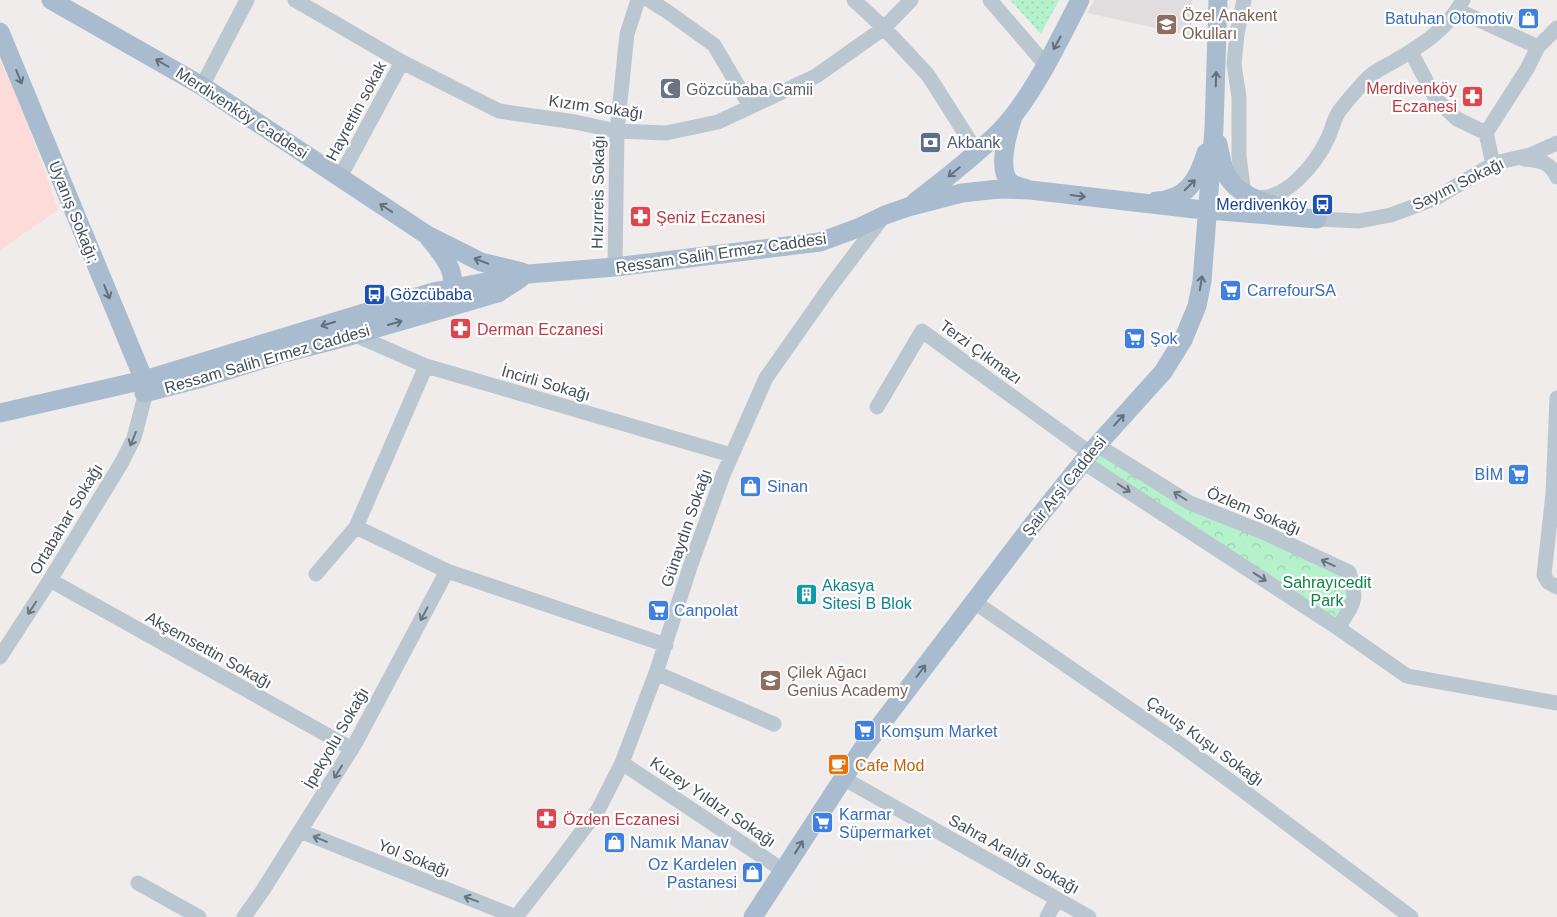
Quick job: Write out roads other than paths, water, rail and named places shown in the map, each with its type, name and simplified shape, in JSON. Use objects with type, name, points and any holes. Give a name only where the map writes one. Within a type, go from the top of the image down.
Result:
[{"type":"main road","name":"Merdivenköy Caddesi","points":[[51,0],[202,86],[427,234],[481,262],[528,274]]},
{"type":"main road","points":[[908,207],[955,172],[1001,130],[1027,97],[1080,0]]},
{"type":"main road","name":"Şair Arşi Caddesi","points":[[753,917],[863,748],[973,601],[1090,453],[1162,372],[1183,340],[1197,306],[1202,281],[1214,128],[1218,0]]},
{"type":"main road","name":"Uyanış Sokağı;","points":[[0,32],[145,386]]},
{"type":"main road","points":[[1014,114],[1005,146],[1004,164],[1006,175],[1010,182],[1030,190]]},
{"type":"main road","points":[[1214,128],[1226,174],[1236,187],[1250,196],[1317,219]]},
{"type":"main road","points":[[908,207],[962,193],[999,190],[1030,190],[1128,202],[1164,200],[1177,196],[1195,180],[1200,171],[1214,128]]},
{"type":"main road","name":"Sayım Sokağı","points":[[1128,202],[1317,219]]},
{"type":"main road","name":"Ressam Salih Ermez Caddesi","points":[[0,423],[145,386],[423,295],[454,287],[528,274],[615,267],[820,242],[908,207]]},
{"type":"main road","points":[[427,234],[452,272],[454,287],[446,308]]},
{"type":"main road","name":"Ressam Salih Ermez Caddesi","points":[[0,413],[145,386],[202,378],[498,293],[528,274]]},
{"type":"street","points":[[202,86],[247,0]]},
{"type":"street","name":"Kızım Sokağı","points":[[295,0],[402,62],[499,111],[575,122],[617,131],[666,133],[718,122],[816,76],[884,28],[911,0]]},
{"type":"street","name":"Hızırreis Sokağı","points":[[615,267],[617,131],[627,34],[638,0]]},
{"type":"street","points":[[649,0],[714,45],[750,106]]},
{"type":"street","points":[[854,0],[884,28],[928,75],[977,152]]},
{"type":"street","points":[[990,0],[1045,64]]},
{"type":"street","points":[[1244,0],[1236,34],[1234,64],[1239,98],[1239,156],[1244,187],[1250,196],[1259,198],[1279,193],[1300,177],[1309,168],[1327,139],[1339,112],[1370,76],[1411,52],[1438,33],[1460,5],[1538,47]]},
{"type":"street","points":[[1493,164],[1486,133],[1527,69],[1538,47],[1557,28]]},
{"type":"street","points":[[1411,52],[1436,99],[1457,119],[1486,133]]},
{"type":"street","name":"Hayrettin sokak","points":[[340,177],[402,62]]},
{"type":"street","name":"Sayım Sokağı","points":[[1317,219],[1359,221],[1391,215],[1436,198],[1493,164],[1549,150],[1557,143]]},
{"type":"street","points":[[1513,158],[1544,162],[1550,166],[1557,177]]},
{"type":"street","name":"Günaydın Sokağı","points":[[516,917],[598,810],[622,763],[656,673],[690,567],[731,455],[766,378],[830,287],[885,215]]},
{"type":"street","name":"Terzi Çıkmazı","points":[[877,406],[922,331],[1090,453]]},
{"type":"street","name":"İncirli Sokağı","points":[[355,335],[426,366],[731,455]]},
{"type":"street","points":[[316,574],[356,527],[426,366]]},
{"type":"street","name":"Ortabahar Sokağı","points":[[0,657],[50,580],[134,438],[145,386]]},
{"type":"street","points":[[1557,398],[1553,494],[1545,571],[1548,582],[1557,587]]},
{"type":"street","points":[[1090,453],[1407,676],[1557,703]]},
{"type":"street","name":"Özlem Sokağı","points":[[1090,453],[1190,503],[1263,532],[1349,572],[1355,590],[1353,602],[1338,628]]},
{"type":"street","points":[[356,527],[447,571],[666,644]]},
{"type":"street","points":[[1545,571],[1548,564],[1557,560]]},
{"type":"street","name":"İpekyolu Sokağı","points":[[244,917],[352,749],[447,571]]},
{"type":"street","name":"Akşemsettin Sokağı","points":[[50,580],[352,749]]},
{"type":"street","name":"Çavuş Kuşu Sokağı","points":[[973,601],[1181,745],[1411,917]]},
{"type":"street","points":[[656,673],[774,724]]},
{"type":"street","name":"Kuzey Yıldızı Sokağı","points":[[622,763],[784,871]]},
{"type":"street","name":"Sahra Aralığı Sokağı","points":[[843,778],[1089,917]]},
{"type":"street","name":"Yol Sokağı","points":[[300,831],[516,917]]},
{"type":"street","points":[[138,883],[199,917]]},
{"type":"street","points":[[1047,917],[1057,899]]},
{"type":"place","name":"Batuhan Otomotiv","points":[[1529,18]]},
{"type":"place","name":"Özel Anakent Okulları","points":[[1166,24]]},
{"type":"place","name":"Gözcübaba Camii","points":[[670,89]]},
{"type":"place","name":"Merdivenköy Eczanesi","points":[[1473,97]]},
{"type":"place","name":"Akbank","points":[[931,142]]},
{"type":"place","name":"Merdivenköy","points":[[1323,204]]},
{"type":"place","name":"Şeniz Eczanesi","points":[[640,217]]},
{"type":"place","name":"CarrefourSA","points":[[1231,290]]},
{"type":"place","name":"Gözcübaba","points":[[374,294]]},
{"type":"place","name":"Derman Eczanesi","points":[[461,329]]},
{"type":"place","name":"Şok","points":[[1134,338]]},
{"type":"place","name":"BİM","points":[[1519,474]]},
{"type":"place","name":"Sinan","points":[[751,486]]},
{"type":"place","name":"Akasya Sitesi B Blok","points":[[806,594]]},
{"type":"place","name":"Canpolat","points":[[658,610]]},
{"type":"place","name":"Çilek Ağacı Genius Academy","points":[[771,681]]},
{"type":"place","name":"Komşum Market","points":[[865,731]]},
{"type":"place","name":"Cafe Mod","points":[[839,765]]},
{"type":"place","name":"Özden Eczanesi","points":[[547,819]]},
{"type":"place","name":"Karmar Süpermarket","points":[[823,823]]},
{"type":"place","name":"Namık Manav","points":[[614,842]]},
{"type":"place","name":"Oz Kardelen Pastanesi","points":[[753,873]]},
{"type":"park label","name":"Sahrayıcedit Park","points":[[1327,591]]}]
